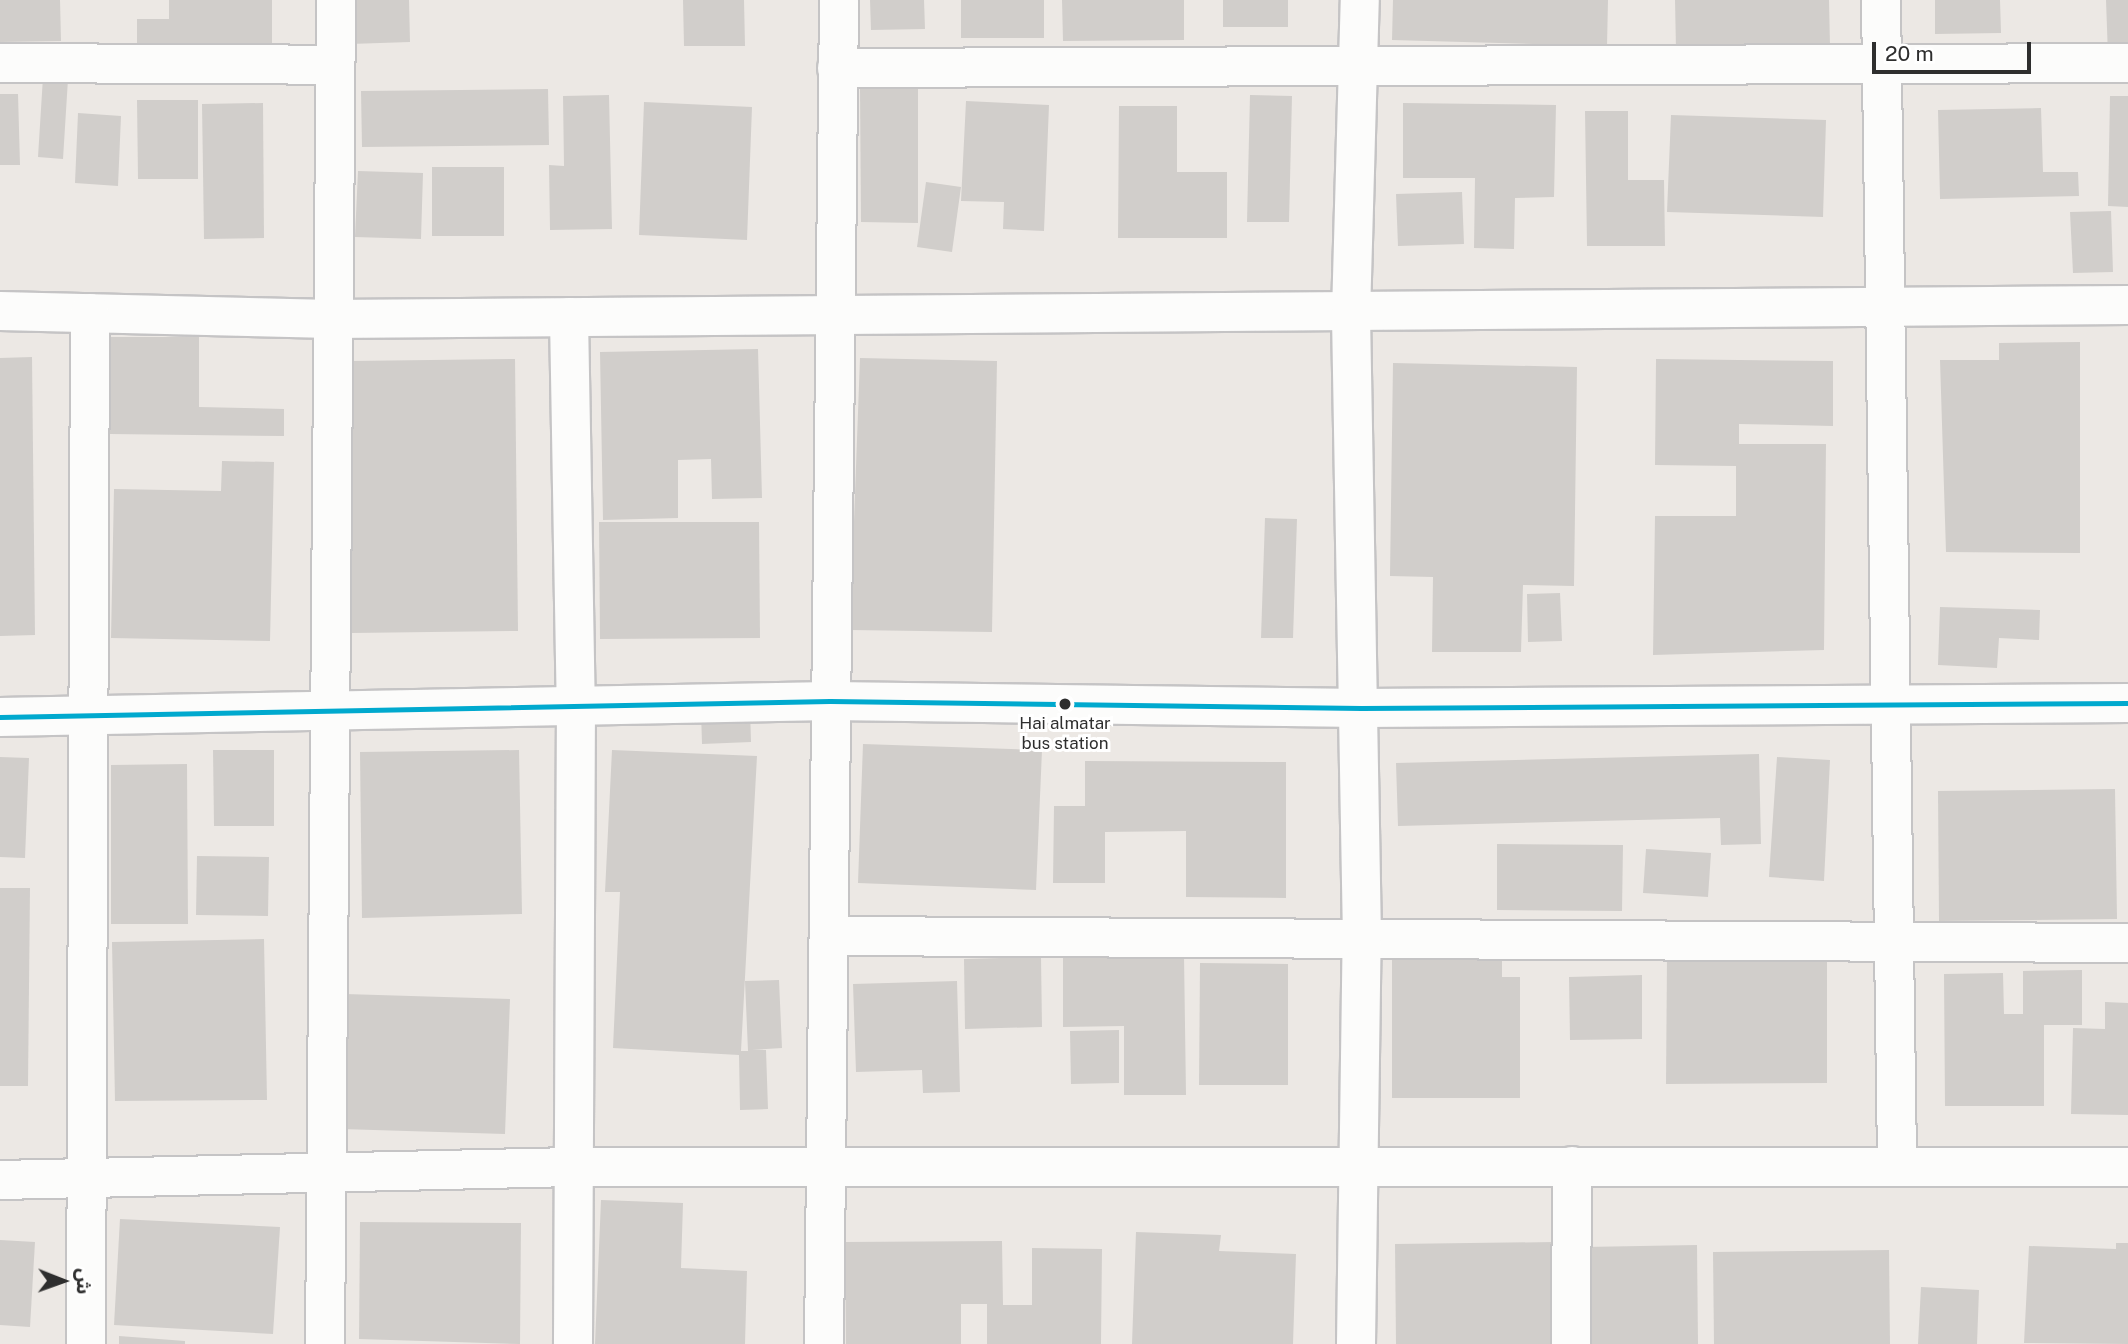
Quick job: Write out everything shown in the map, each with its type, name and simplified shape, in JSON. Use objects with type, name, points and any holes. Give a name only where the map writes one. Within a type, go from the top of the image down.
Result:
[{"type":"street","points":[[325,1344],[327,708],[336,0]]},
{"type":"street","points":[[824,1344],[831,936],[832,314],[839,0]]},
{"type":"street","points":[[1356,1344],[1362,939],[1361,708],[1351,314],[1360,0]]},
{"type":"street","points":[[1881,0],[1888,704],[1895,942],[1897,1166]]},
{"type":"street","points":[[0,63],[335,65]]},
{"type":"street","points":[[837,68],[1358,69],[2128,63]]},
{"type":"street","points":[[0,311],[331,319],[832,314],[1351,314],[2128,305]]},
{"type":"street","points":[[86,1344],[83,716],[90,313]]},
{"type":"street","points":[[569,317],[576,704],[573,1344]]},
{"type":"street","points":[[0,717],[327,708],[830,701],[1361,708],[2128,702]]},
{"type":"street","points":[[831,936],[2128,943]]},
{"type":"street","points":[[1571,1344],[1572,1166]]},
{"type":"street","points":[[0,1180],[324,1176],[573,1167],[2128,1167]]},
{"type":"building","points":[[0,0],[60,0],[61,41],[0,42]]},
{"type":"building","points":[[169,0],[272,0],[272,48],[137,49],[137,19],[169,19]]},
{"type":"building","points":[[348,0],[409,0],[410,42],[350,44]]},
{"type":"building","points":[[683,0],[744,0],[745,46],[684,46]]},
{"type":"building","points":[[870,0],[924,0],[925,29],[871,30]]},
{"type":"building","points":[[961,0],[1044,0],[1044,38],[961,38]]},
{"type":"building","points":[[1062,0],[1184,0],[1184,40],[1063,41]]},
{"type":"building","points":[[1223,0],[1288,0],[1288,27],[1223,27]]},
{"type":"building","points":[[1393,0],[1608,0],[1607,46],[1392,40]]},
{"type":"building","points":[[1675,0],[1829,0],[1830,46],[1676,50]]},
{"type":"building","points":[[1935,0],[2000,0],[2001,33],[1935,34]]},
{"type":"building","points":[[2106,0],[2128,0],[2128,55],[2108,56]]},
{"type":"building","points":[[43,77],[68,79],[63,159],[38,157]]},
{"type":"building","points":[[548,89],[549,145],[362,147],[361,91]]},
{"type":"building","points":[[860,89],[918,89],[918,223],[861,222]]},
{"type":"building","points":[[0,94],[18,94],[20,165],[0,165]]},
{"type":"building","points":[[609,95],[612,229],[550,230],[549,165],[564,166],[563,96]]},
{"type":"building","points":[[1250,95],[1292,96],[1289,222],[1247,222]]},
{"type":"building","points":[[2110,96],[2128,96],[2128,207],[2108,206]]},
{"type":"building","points":[[137,100],[198,100],[198,179],[138,179]]},
{"type":"building","points":[[966,101],[1049,105],[1044,231],[1003,229],[1004,202],[961,201]]},
{"type":"building","points":[[644,102],[752,107],[747,240],[639,235]]},
{"type":"building","points":[[263,103],[264,238],[204,239],[202,104]]},
{"type":"building","points":[[1403,103],[1556,105],[1554,197],[1515,198],[1514,249],[1474,248],[1475,178],[1403,178]]},
{"type":"building","points":[[1119,106],[1177,106],[1177,172],[1227,172],[1227,238],[1118,238]]},
{"type":"building","points":[[2041,108],[2043,172],[2078,172],[2079,196],[1940,199],[1938,110]]},
{"type":"building","points":[[1585,111],[1628,111],[1628,180],[1664,180],[1665,246],[1587,246]]},
{"type":"building","points":[[78,113],[121,116],[118,186],[75,183]]},
{"type":"building","points":[[1671,115],[1826,120],[1823,217],[1667,212]]},
{"type":"building","points":[[432,167],[504,167],[504,236],[432,236]]},
{"type":"building","points":[[358,171],[423,173],[421,239],[355,237]]},
{"type":"building","points":[[926,182],[961,187],[952,252],[917,247]]},
{"type":"building","points":[[1462,192],[1464,244],[1398,246],[1396,194]]},
{"type":"building","points":[[2111,211],[2113,272],[2073,273],[2070,212]]},
{"type":"building","points":[[111,337],[199,337],[199,407],[284,409],[284,436],[110,434]]},
{"type":"building","points":[[2080,342],[2080,553],[1946,552],[1940,360],[1999,360],[1999,343]]},
{"type":"building","points":[[758,349],[762,498],[712,499],[711,459],[678,460],[678,518],[603,520],[600,352]]},
{"type":"building","points":[[32,357],[35,635],[0,636],[0,358]]},
{"type":"building","points":[[860,358],[997,361],[992,632],[850,630]]},
{"type":"building","points":[[515,359],[518,631],[352,633],[351,361]]},
{"type":"building","points":[[1656,359],[1833,361],[1833,426],[1739,424],[1739,444],[1826,444],[1824,650],[1653,655],[1655,516],[1736,516],[1736,466],[1655,465]]},
{"type":"building","points":[[1393,363],[1577,367],[1574,586],[1523,585],[1521,652],[1432,652],[1433,577],[1390,576]]},
{"type":"building","points":[[222,461],[274,462],[270,641],[111,638],[114,489],[221,491]]},
{"type":"building","points":[[1265,518],[1297,519],[1293,638],[1261,638]]},
{"type":"building","points":[[599,522],[759,522],[760,638],[600,639]]},
{"type":"building","points":[[1560,593],[1562,641],[1528,642],[1527,594]]},
{"type":"building","points":[[1940,607],[2040,610],[2039,640],[1999,638],[1997,668],[1938,665]]},
{"type":"building","points":[[750,709],[751,742],[702,744],[701,712]]},
{"type":"building","points":[[863,744],[1042,750],[1036,890],[858,883]]},
{"type":"building","points":[[213,750],[274,750],[274,826],[214,826]]},
{"type":"building","points":[[519,750],[522,914],[362,918],[360,752]]},
{"type":"building","points":[[612,750],[757,756],[741,1051],[748,1051],[745,981],[779,980],[782,1048],[752,1050],[766,1050],[768,1109],[740,1110],[739,1055],[613,1048],[620,892],[605,892]]},
{"type":"building","points":[[1759,754],[1761,844],[1721,845],[1720,818],[1398,826],[1396,763]]},
{"type":"building","points":[[0,757],[29,758],[25,858],[0,857]]},
{"type":"building","points":[[1777,757],[1830,760],[1824,881],[1769,877]]},
{"type":"building","points":[[1085,761],[1286,762],[1286,898],[1186,897],[1186,831],[1105,832],[1105,883],[1053,883],[1054,806],[1085,806]]},
{"type":"building","points":[[187,764],[188,924],[111,924],[111,765]]},
{"type":"building","points":[[2115,789],[2117,919],[1939,921],[1938,791]]},
{"type":"building","points":[[1497,844],[1623,845],[1622,911],[1497,910]]},
{"type":"building","points":[[1646,849],[1711,853],[1708,897],[1643,893]]},
{"type":"building","points":[[197,856],[269,857],[268,916],[196,915]]},
{"type":"building","points":[[0,888],[30,888],[28,1086],[0,1086]]},
{"type":"building","points":[[264,939],[267,1100],[115,1101],[112,942]]},
{"type":"building","points":[[1392,949],[1502,949],[1502,977],[1520,977],[1520,1098],[1392,1098]]},
{"type":"building","points":[[1184,955],[1186,1095],[1124,1095],[1124,1026],[1063,1027],[1063,956]]},
{"type":"building","points":[[1667,956],[1827,956],[1827,1083],[1666,1084]]},
{"type":"building","points":[[1041,957],[1042,1027],[965,1029],[964,959]]},
{"type":"building","points":[[1200,963],[1288,964],[1288,1085],[1199,1085]]},
{"type":"building","points":[[2082,970],[2082,1025],[2044,1025],[2044,1106],[1945,1106],[1944,974],[2003,973],[2004,1014],[2023,1014],[2023,971]]},
{"type":"building","points":[[1642,975],[1642,1039],[1570,1040],[1569,977]]},
{"type":"building","points":[[957,981],[960,1092],[923,1093],[922,1070],[856,1072],[853,984]]},
{"type":"building","points":[[345,994],[510,999],[505,1134],[341,1129]]},
{"type":"building","points":[[2105,1002],[2128,1003],[2128,1115],[2071,1114],[2073,1028],[2105,1029]]},
{"type":"building","points":[[1119,1030],[1119,1083],[1071,1084],[1070,1031]]},
{"type":"building","points":[[601,1200],[683,1203],[681,1268],[747,1271],[745,1344],[595,1344]]},
{"type":"building","points":[[120,1219],[280,1227],[273,1334],[114,1325]]},
{"type":"building","points":[[360,1222],[521,1223],[520,1344],[359,1339]]},
{"type":"building","points":[[1136,1232],[1221,1235],[1219,1251],[1296,1254],[1293,1344],[1132,1344]]},
{"type":"building","points":[[0,1240],[35,1242],[30,1327],[0,1325]]},
{"type":"building","points":[[1002,1241],[1003,1305],[1032,1305],[1032,1248],[1102,1249],[1101,1344],[987,1344],[987,1304],[961,1304],[961,1344],[846,1344],[845,1242]]},
{"type":"building","points":[[1554,1242],[1555,1344],[1396,1344],[1395,1244]]},
{"type":"building","points":[[2116,1243],[2128,1243],[2128,1344],[2024,1343],[2029,1246],[2116,1249]]},
{"type":"building","points":[[1697,1245],[1698,1344],[1585,1344],[1584,1247]]},
{"type":"building","points":[[1889,1250],[1890,1344],[1714,1344],[1713,1252]]},
{"type":"building","points":[[1921,1287],[1979,1290],[1977,1344],[1918,1344]]},
{"type":"building","points":[[119,1336],[185,1341],[185,1344],[119,1344]]},
{"type":"transit line","points":[[0,717],[830,701],[1361,708],[2128,703]]},
{"type":"place","name":"Hai almatar bus station","points":[[1065,704]]}]
